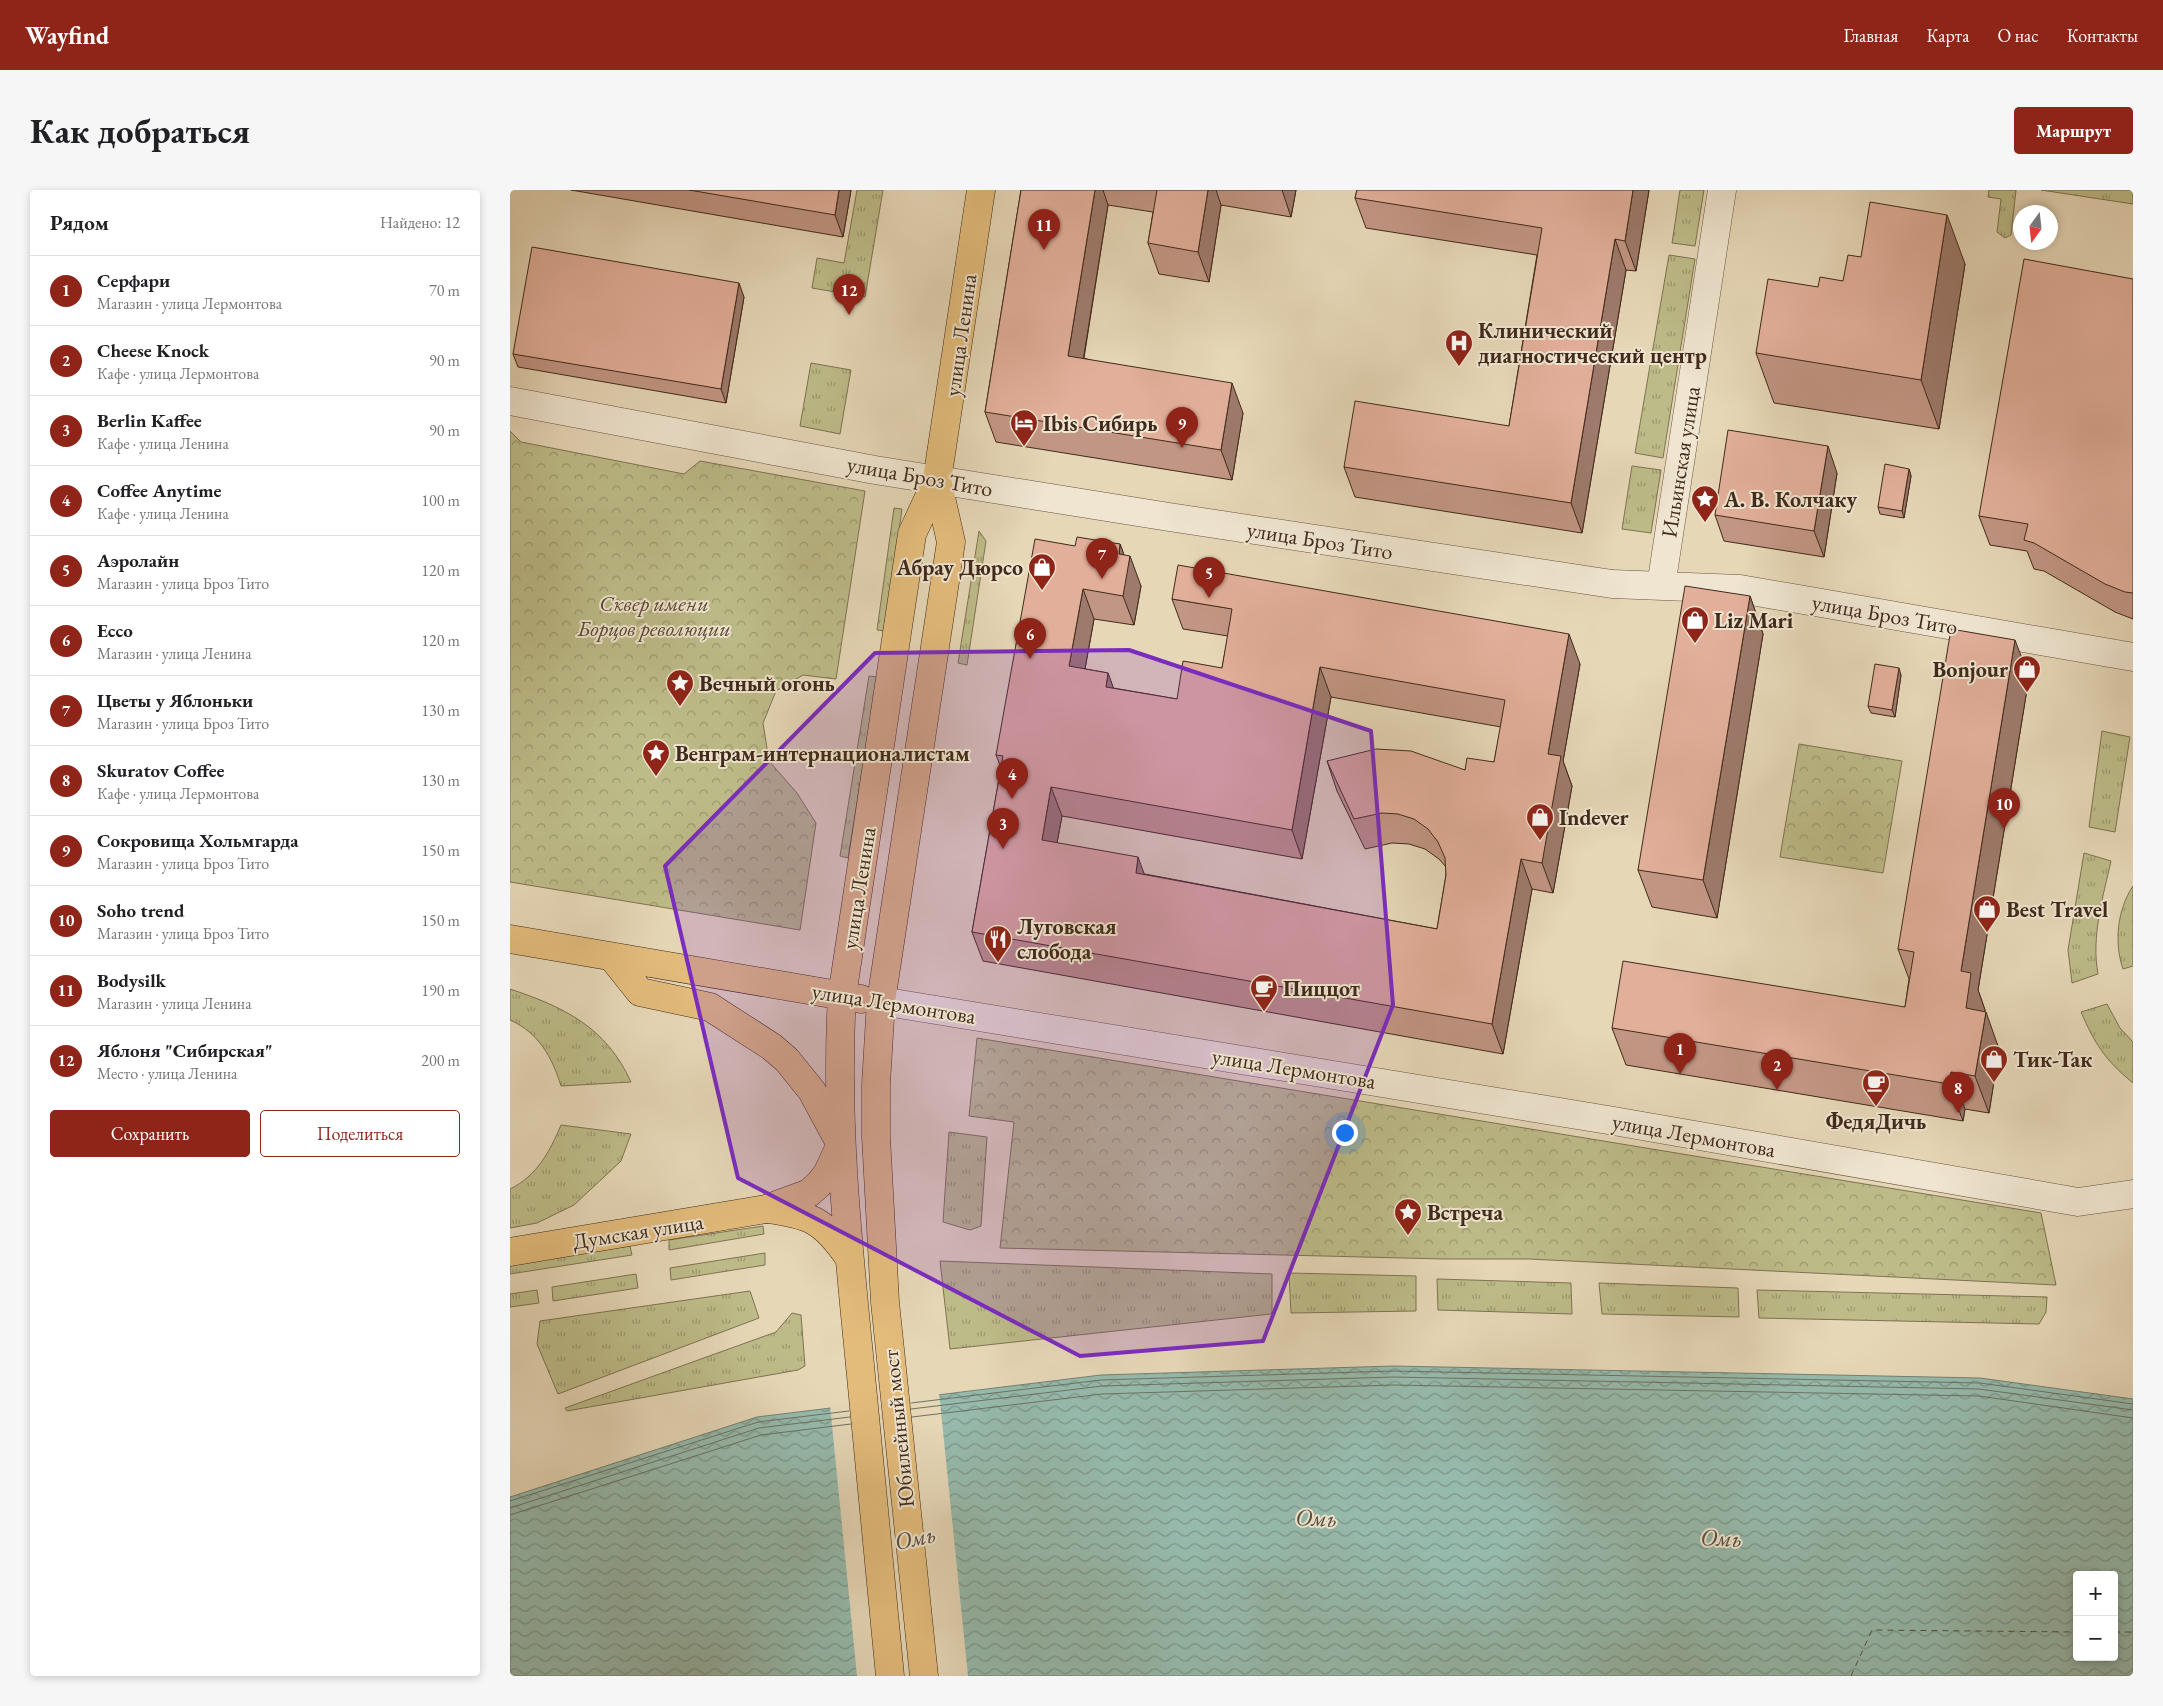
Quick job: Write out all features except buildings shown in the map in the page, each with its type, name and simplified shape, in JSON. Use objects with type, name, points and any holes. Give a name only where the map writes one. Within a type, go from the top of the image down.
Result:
[{"type":"main road","name":"улица Ленина","points":[[854,1304],[848,1256],[840,1145],[839,1050],[842,996],[912,534],[937,480],[981,190]]},
{"type":"main road","name":"улица Ленина","points":[[885,1302],[876,1137],[876,1084],[881,1002],[951,542],[937,480]]},
{"type":"main road","name":"улица Лермонтова","points":[[510,939],[612,958],[881,1002]]},
{"type":"main road","points":[[612,958],[640,992],[710,1007],[772,1047],[786,1060],[812,1091],[840,1145],[827,1174],[809,1193],[766,1209]]},
{"type":"main road","points":[[766,1209],[793,1213],[819,1223],[831,1232],[848,1256]]},
{"type":"main road","name":"Думская улица","points":[[510,1252],[766,1209]]},
{"type":"main road","name":"Юбилейный мост","points":[[885,1302],[924,1676]]},
{"type":"main road","name":"Юбилейный мост","points":[[854,1304],[890,1676]]},
{"type":"street","name":"Ильинская улица","points":[[1661,586],[1722,190]]},
{"type":"street","name":"улица Броз Тито","points":[[510,401],[937,480],[1612,584],[1740,589],[2133,657]]},
{"type":"street","name":"улица Лермонтова","points":[[881,1002],[1608,1120],[2078,1202],[2133,1194]]},
{"type":"highlighted area","points":[[1129,650],[1371,731],[1393,1005],[1263,1341],[1080,1356],[738,1178],[665,866],[875,653]]},
{"type":"green space","points":[[857,190],[883,190],[865,297],[812,288],[817,258],[844,263]]},
{"type":"green space","points":[[1680,190],[1704,190],[1695,246],[1672,243]]},
{"type":"green space","points":[[1989,190],[2016,190],[2011,235],[2005,238],[1997,232],[2001,199],[1988,197]]},
{"type":"green space","points":[[2041,190],[2133,190],[2133,204]]},
{"type":"green space","points":[[1669,255],[1695,259],[1663,458],[1635,453]]},
{"type":"green space","points":[[811,363],[851,370],[840,434],[800,426]]},
{"type":"green space","name":"Сквер имени Борцов революции","points":[[510,431],[521,442],[684,474],[700,461],[865,491],[836,679],[803,675],[776,691],[763,723],[769,761],[797,793],[816,823],[800,930],[510,882]]},
{"type":"green space","points":[[1632,466],[1661,470],[1651,533],[1622,529]]},
{"type":"green space","points":[[894,508],[902,509],[885,631],[877,630]]},
{"type":"green space","points":[[979,531],[986,541],[967,665],[958,663]]},
{"type":"green space","points":[[869,676],[877,677],[848,858],[840,856]]},
{"type":"green space","points":[[2102,731],[2130,737],[2115,832],[2089,827]]},
{"type":"green space","points":[[1799,744],[1902,761],[1883,873],[1780,857]]},
{"type":"green space","points":[[2084,853],[2111,861],[2097,931],[2096,960],[2098,974],[2072,983],[2068,950]]},
{"type":"green space","points":[[2133,886],[2133,966],[2123,969],[2118,938],[2120,916],[2123,905]]},
{"type":"green space","points":[[510,989],[548,1003],[596,1033],[621,1063],[631,1082],[561,1086],[549,1056],[537,1039],[520,1025],[510,1020]]},
{"type":"green space","points":[[2107,1004],[2120,1028],[2133,1042],[2133,1083],[2115,1067],[2102,1051],[2081,1012]]},
{"type":"green space","points":[[977,1038],[2041,1213],[2056,1285],[1529,1259],[1444,1259],[1000,1248],[1014,1122],[969,1116]]},
{"type":"green space","points":[[561,1125],[631,1134],[621,1161],[574,1205],[537,1223],[510,1228],[510,1189],[528,1177],[542,1162]]},
{"type":"green space","points":[[949,1132],[987,1137],[981,1226],[970,1230],[943,1222]]},
{"type":"green space","points":[[763,1226],[764,1234],[669,1250],[669,1240]]},
{"type":"green space","points":[[630,1246],[632,1255],[510,1274],[510,1264]]},
{"type":"green space","points":[[765,1253],[765,1265],[671,1280],[670,1268]]},
{"type":"green space","points":[[940,1261],[1272,1274],[1272,1311],[1271,1314],[950,1349]]},
{"type":"green space","points":[[1289,1273],[1416,1276],[1416,1311],[1291,1313]]},
{"type":"green space","points":[[636,1274],[638,1288],[553,1301],[552,1287]]},
{"type":"green space","points":[[1437,1279],[1571,1283],[1572,1314],[1438,1310]]},
{"type":"green space","points":[[1599,1283],[1738,1288],[1739,1317],[1602,1314]]},
{"type":"green space","points":[[537,1290],[539,1303],[510,1307],[510,1294]]},
{"type":"green space","points":[[1757,1290],[2047,1297],[2046,1312],[2039,1324],[1759,1318]]},
{"type":"green space","points":[[750,1291],[759,1318],[558,1394],[537,1344],[540,1321]]},
{"type":"green space","points":[[792,1313],[801,1315],[805,1366],[798,1370],[567,1411],[565,1408],[776,1332]]},
{"type":"water","name":"Омь","points":[[1393,1366],[1980,1378],[2133,1399],[2133,1676],[510,1676],[510,1497],[757,1417],[1101,1375]]},
{"type":"pier","points":[[939,1392],[968,1676],[857,1676],[830,1405]]},
{"type":"ferry route","points":[[1851,1676],[1872,1630],[2073,1632]]},
{"type":"ferry route","points":[[2118,1632],[2133,1632]]},
{"type":"place","name":"Bodysilk","points":[[1044,250]]},
{"type":"place","name":"Яблоня \"Сибирская\"","points":[[849,315]]},
{"type":"place","name":"Клинический диагностический центр","points":[[1459,367]]},
{"type":"place","name":"Ibis Сибирь","points":[[1024,447]]},
{"type":"place","name":"Сокровища Хольмгарда","points":[[1182,448]]},
{"type":"place","name":"А. В. Колчаку","points":[[1705,523]]},
{"type":"place","name":"Цветы у Яблоньки","points":[[1102,579]]},
{"type":"place","name":"Абрау Дюрсо","points":[[1042,591]]},
{"type":"place","name":"Аэролайн","points":[[1209,598]]},
{"type":"place","name":"Liz Mari","points":[[1695,644]]},
{"type":"place","name":"Ecco","points":[[1030,659]]},
{"type":"place","name":"Bonjour","points":[[2027,693]]},
{"type":"place","name":"Вечный огонь","points":[[680,707]]},
{"type":"place","name":"Венграм-интернационалистам","points":[[656,777]]},
{"type":"place","name":"Coffee Anytime","points":[[1012,799]]},
{"type":"place","name":"Soho trend","points":[[2004,829]]},
{"type":"place","name":"Indever","points":[[1540,841]]},
{"type":"place","name":"Berlin Kaffee","points":[[1003,849]]},
{"type":"place","name":"Best Travel","points":[[1987,933]]},
{"type":"place","name":"Луговская слобода","points":[[998,963]]},
{"type":"place","name":"Пиццот","points":[[1264,1012]]},
{"type":"place","name":"Серфари","points":[[1680,1074]]},
{"type":"place","name":"Тик-Так","points":[[1994,1083]]},
{"type":"place","name":"Cheese Knock","points":[[1777,1090]]},
{"type":"place","name":"ФедяДичь","points":[[1876,1107]]},
{"type":"place","name":"Skuratov Coffee","points":[[1958,1113]]},
{"type":"place","name":"Встреча","points":[[1408,1236]]}]
